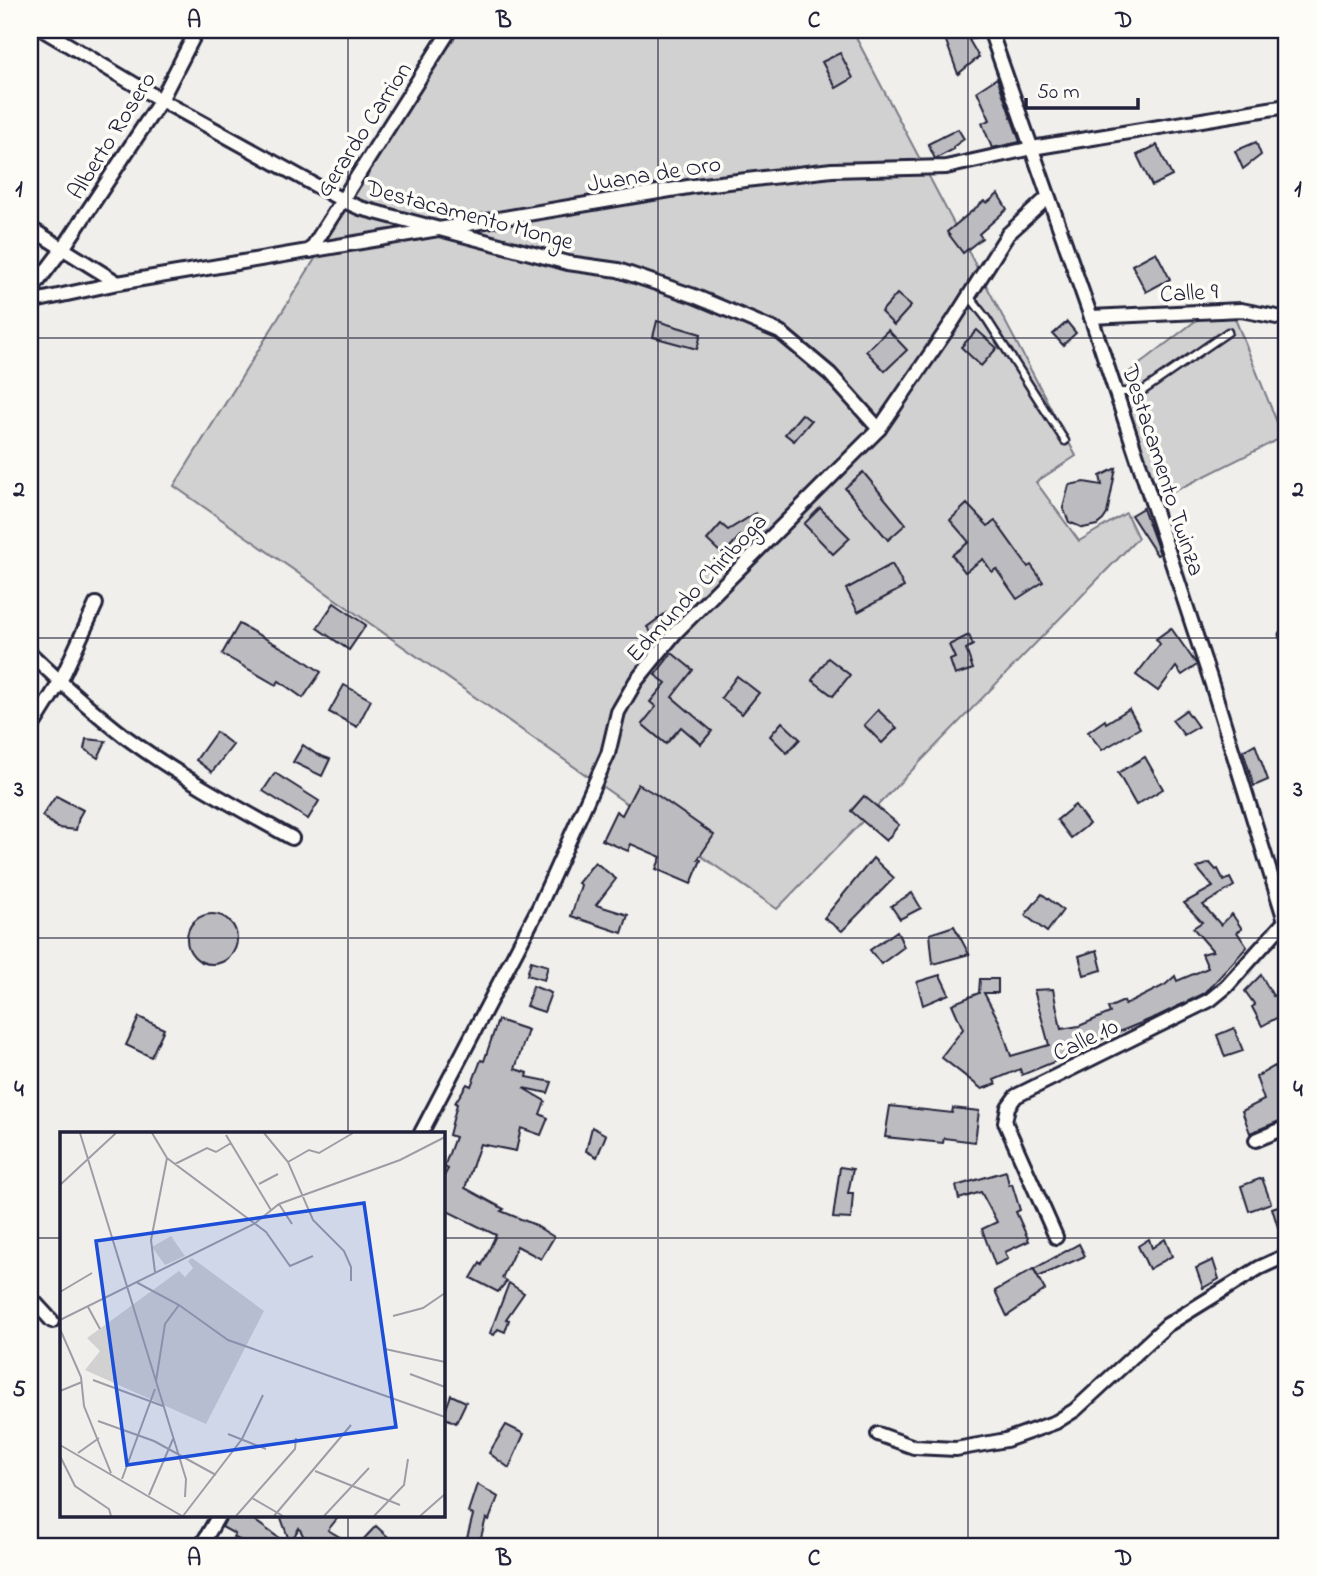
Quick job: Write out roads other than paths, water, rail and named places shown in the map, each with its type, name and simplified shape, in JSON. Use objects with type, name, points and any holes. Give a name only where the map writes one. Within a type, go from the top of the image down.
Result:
[{"type":"street","name":"Destacamento Monge","points":[[43,30],[161,100],[360,208],[568,263],[618,270],[694,296],[780,332],[830,374],[879,429]]},
{"type":"street","name":"Alberto Rosero","points":[[30,292],[64,247],[161,100],[197,30]]},
{"type":"street","name":"Gerardo Carrion","points":[[310,251],[450,30]]},
{"type":"street","name":"Destacamento Twinza","points":[[990,30],[1116,392],[1210,678],[1286,923]]},
{"type":"street","name":"Juana de Oro","points":[[30,302],[118,283],[694,186],[832,170],[946,167],[1032,148],[1287,106]]},
{"type":"street","name":"Edmundo Chiriboga","points":[[422,1132],[538,907],[608,754],[618,712],[636,681],[677,632],[879,429],[1008,234],[1048,198]]},
{"type":"street","points":[[30,228],[118,283]]},
{"type":"street","name":"Calle 9","points":[[1091,317],[1241,310],[1287,319]]},
{"type":"street","points":[[30,730],[60,682],[96,604]]},
{"type":"street","points":[[30,653],[60,682],[127,737],[209,792],[292,838]]},
{"type":"street","name":"Calle 10","points":[[1056,1237],[1005,1122],[1008,1107],[1016,1096],[1210,1000],[1227,986],[1286,923]]},
{"type":"street","points":[[1256,1140],[1287,1126]]},
{"type":"street","points":[[878,1434],[914,1447],[956,1450],[1006,1440],[1056,1422],[1075,1410],[1167,1325],[1259,1268],[1287,1255]]},
{"type":"street","points":[[30,1297],[52,1321]]},
{"type":"street","points":[[201,1546],[218,1516]]},
{"type":"lane","points":[[969,296],[1065,441]]},
{"type":"lane","points":[[1116,392],[1144,390],[1228,332]]}]
